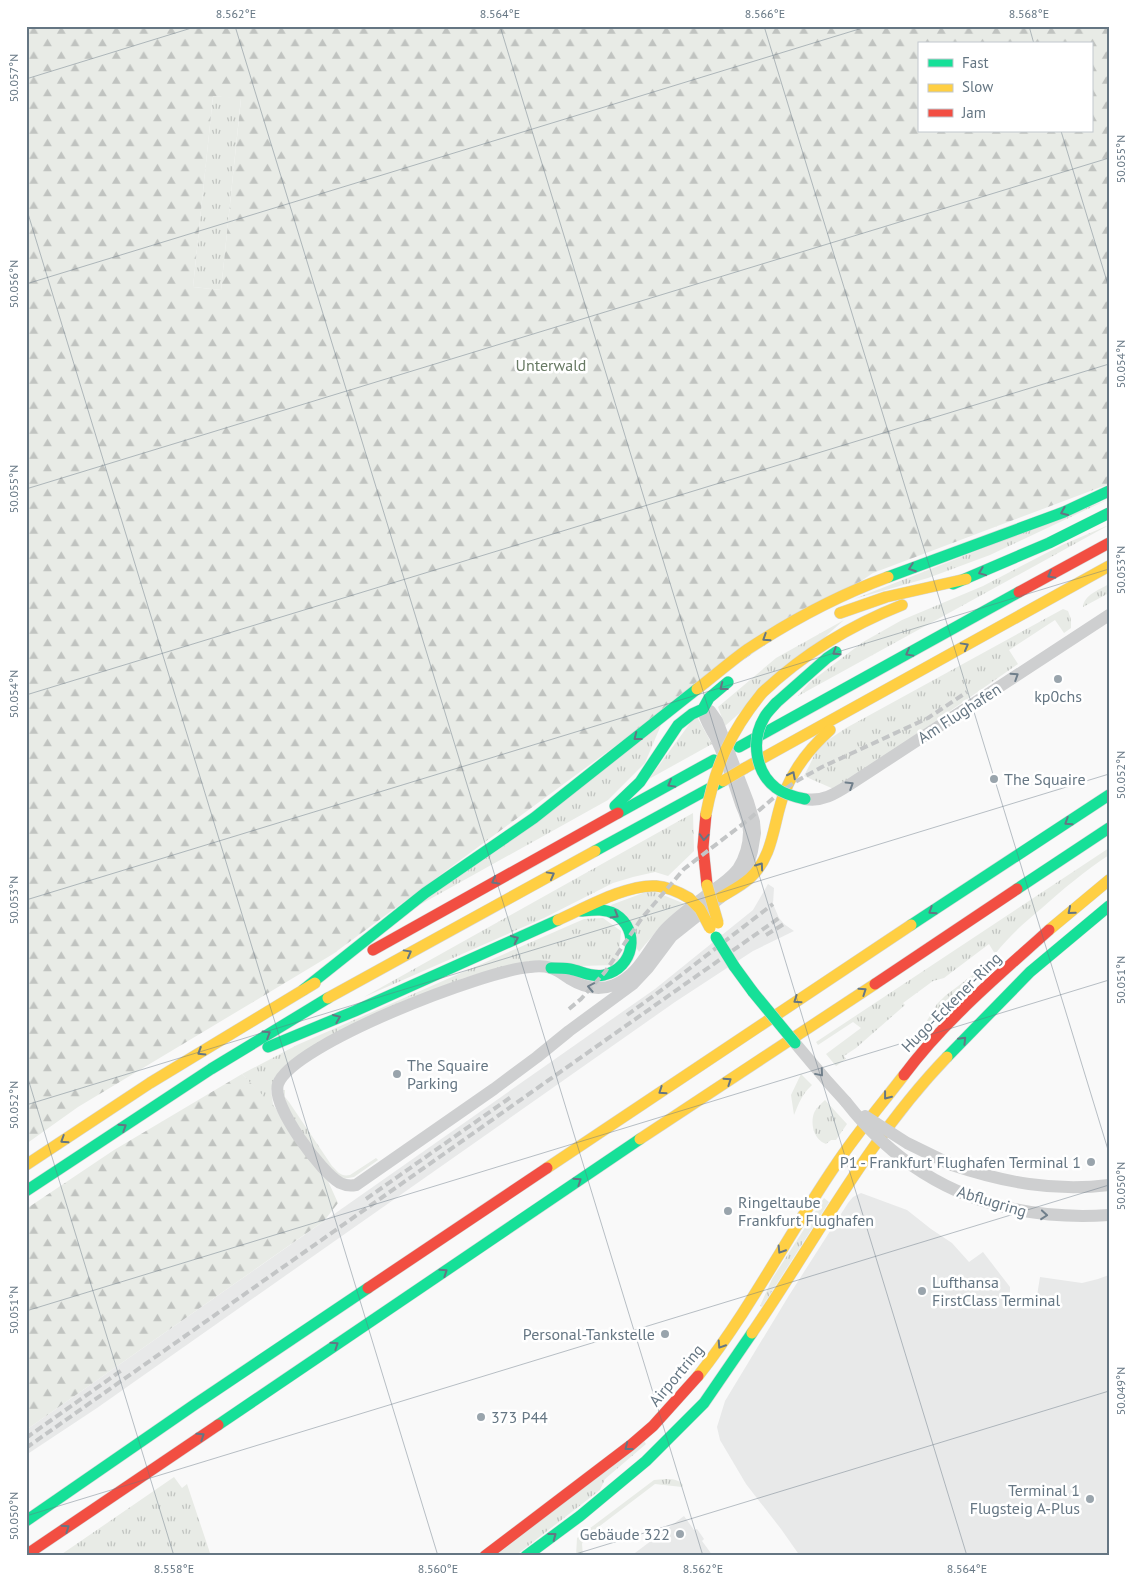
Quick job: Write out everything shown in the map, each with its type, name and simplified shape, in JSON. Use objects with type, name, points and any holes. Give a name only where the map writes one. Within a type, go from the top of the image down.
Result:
[{"type":"main road","points":[[303,990],[425,893],[534,818],[747,650],[783,627],[820,607],[872,583],[1046,519],[1109,491]]},
{"type":"main road","points":[[795,1043],[734,966],[724,950],[716,931],[707,885],[703,847],[706,814],[715,772],[725,747],[742,719],[762,693],[791,666],[824,643],[864,622],[1049,543],[1109,514]]},
{"type":"main road","points":[[26,1165],[150,1084],[303,990],[417,924],[1109,543]]},
{"type":"main road","points":[[26,1191],[211,1069],[328,998],[1109,566]]},
{"type":"main road","points":[[828,619],[852,608],[892,595],[966,579]]},
{"type":"main road","points":[[805,799],[788,794],[774,786],[764,773],[758,758],[756,741],[761,723],[776,703],[827,658],[921,597]]},
{"type":"main road","points":[[583,832],[622,800],[640,782],[664,743],[678,726],[692,714],[703,709],[709,698],[739,675]]},
{"type":"main road","points":[[720,897],[750,878],[765,858],[781,800],[799,763],[827,732],[862,704]]},
{"type":"main road","points":[[26,1520],[824,982],[1109,795]]},
{"type":"main road","points":[[26,1556],[617,1155],[1109,828]]},
{"type":"main road","name":"Hugo-Eckener-Ring","points":[[835,1165],[917,1057],[943,1028],[1056,924],[1109,880]]},
{"type":"main road","points":[[211,1069],[355,1011],[612,895],[643,886],[670,887],[689,898],[700,909],[716,931]]},
{"type":"main road","points":[[526,1556],[580,1516],[634,1471],[704,1403],[762,1319],[870,1151],[936,1068],[1030,972],[1109,906]]},
{"type":"main road","points":[[551,968],[569,969],[595,976],[603,975],[612,973],[629,955],[630,933],[618,916],[609,911],[600,910],[586,910],[568,915]]},
{"type":"main road","name":"Airportring","points":[[485,1556],[631,1445],[653,1426],[689,1388],[715,1355],[739,1319],[835,1165]]},
{"type":"street","name":"Am Flughafen","points":[[805,799],[816,800],[825,798],[849,785],[1109,615]]},
{"type":"street","points":[[703,709],[710,711],[714,715],[724,736],[748,802],[756,833],[748,865],[720,897],[672,936],[633,984],[575,1026],[537,1057],[356,1185],[349,1186],[344,1184],[326,1172],[298,1135],[279,1101],[278,1086],[284,1074],[317,1050],[359,1027],[470,981],[529,967],[551,968],[590,988],[607,987],[623,981],[645,958],[664,931],[684,913],[725,882],[739,867],[746,852],[749,834],[748,824],[736,788],[716,737],[706,721],[703,709]]},
{"type":"street","points":[[795,1043],[846,1102],[880,1127],[907,1143],[952,1165],[980,1174],[1042,1186],[1073,1188],[1109,1185]]},
{"type":"street","name":"Abflugring","points":[[846,1102],[861,1121],[886,1145],[910,1163],[954,1190],[980,1201],[1035,1214],[1109,1215]]},
{"type":"shaded area","points":[[768,884],[774,888],[773,904],[779,918],[794,931],[753,951],[675,1002],[97,1408],[26,1455],[26,1430],[655,989],[753,910]]},
{"type":"shaded area","points":[[861,1193],[907,1210],[952,1243],[969,1262],[983,1252],[1010,1287],[1010,1296],[1036,1302],[1040,1277],[1082,1283],[1109,1275],[1109,1556],[800,1556],[746,1484],[720,1440],[717,1427],[725,1401],[848,1203],[853,1197]]},
{"type":"shaded area","name":"Gebäude 322","points":[[684,1516],[694,1530],[697,1529],[704,1539],[702,1541],[713,1556],[631,1556]]},
{"type":"green space","name":"Unterwald","points":[[26,26],[1109,26],[1109,484],[873,573],[622,741],[333,954],[78,1107],[26,1144]],"holes":[[[213,96],[241,99],[221,290],[193,287]]]},
{"type":"green space","points":[[213,96],[241,98],[221,290],[193,287]]},
{"type":"green space","points":[[1109,499],[990,555],[928,578],[854,599]]},
{"type":"green space","points":[[1109,525],[798,696],[809,683],[863,642],[902,620],[983,586],[1062,545]]},
{"type":"green space","points":[[1109,584],[1109,593],[1083,607],[1089,596]]},
{"type":"green space","points":[[1063,609],[1068,611],[1071,619],[1071,628],[1064,633],[1055,620],[1009,650],[1018,664],[836,790],[804,776],[819,746],[846,728]]},
{"type":"green space","points":[[844,620],[725,726],[718,707],[776,658]]},
{"type":"green space","points":[[696,715],[712,744],[649,779]]},
{"type":"green space","points":[[661,725],[645,763],[608,800],[414,908]]},
{"type":"green space","points":[[693,813],[694,851],[668,876],[655,872],[613,883],[544,918],[364,997]]},
{"type":"green space","points":[[1109,848],[1109,855],[1074,880],[1029,919],[995,954],[989,944],[944,978],[933,981],[903,1003],[905,1005],[856,1048],[844,1056],[846,1059],[836,1066],[826,1054],[861,1028],[853,1022],[818,1045],[816,1042]]},
{"type":"green space","points":[[651,890],[685,904],[666,921],[639,952],[611,905]]},
{"type":"green space","points":[[603,918],[621,931],[618,965],[499,968],[464,978],[406,1000],[316,1046],[281,1070],[275,1077],[271,1090],[273,1104],[278,1113],[242,1074],[297,1045],[584,919]]},
{"type":"green space","points":[[987,964],[967,984],[961,995],[924,1031],[922,1029],[937,1004]]},
{"type":"green space","points":[[242,1074],[275,1108],[317,1169],[328,1181],[338,1203],[324,1221],[26,1430],[26,1209],[114,1150]]},
{"type":"green space","points":[[801,1074],[812,1085],[803,1095],[794,1115],[791,1095]]},
{"type":"green space","points":[[283,1090],[285,1090],[285,1097],[332,1166],[340,1174],[350,1175],[376,1158],[378,1160],[354,1177],[343,1179],[324,1162],[299,1129],[287,1106]]},
{"type":"green space","points":[[825,1100],[847,1124],[836,1140],[831,1140],[826,1144],[818,1139],[812,1122],[815,1111]]},
{"type":"green space","points":[[824,1198],[829,1202],[762,1307],[760,1306],[772,1279]]},
{"type":"green space","points":[[644,1441],[646,1444],[605,1479],[600,1490],[515,1556],[495,1556]]},
{"type":"green space","points":[[174,1477],[182,1488],[187,1484],[211,1556],[59,1556]]},
{"type":"green space","points":[[654,1480],[677,1480],[683,1485],[682,1487],[655,1484],[584,1538],[582,1544],[583,1556],[576,1556],[577,1538]]},
{"type":"railway","points":[[569,1009],[581,999],[605,972],[642,918],[684,869],[748,820],[778,794],[822,767],[928,718],[967,692]]},
{"type":"railway","points":[[627,1015],[773,904]]},
{"type":"railway","points":[[26,1448],[779,918]]},
{"type":"railway","points":[[766,935],[784,924]]},
{"type":"railway","points":[[366,1199],[511,1097]]},
{"type":"railway","points":[[26,1438],[122,1370]]},
{"type":"traffic: fast","points":[[888,577],[1064,512],[1109,491]]},
{"type":"traffic: fast","points":[[953,584],[1049,543],[1109,513]]},
{"type":"traffic: fast","points":[[739,747],[1019,592]]},
{"type":"traffic: fast","points":[[776,703],[836,652]]},
{"type":"traffic: fast","points":[[615,806],[640,782],[678,725],[692,714],[703,709],[709,698],[728,682]]},
{"type":"traffic: fast","points":[[303,990],[425,893],[534,818],[697,689]]},
{"type":"traffic: fast","points":[[776,703],[765,716],[757,736],[757,755],[760,765],[763,773],[776,788],[782,792],[805,799]]},
{"type":"traffic: fast","points":[[618,813],[714,760]]},
{"type":"traffic: fast","points":[[595,851],[723,781]]},
{"type":"traffic: fast","points":[[911,925],[1109,795]]},
{"type":"traffic: fast","points":[[1017,889],[1109,828]]},
{"type":"traffic: fast","points":[[947,1057],[1030,972],[1109,906]]},
{"type":"traffic: fast","points":[[551,968],[570,969],[600,976],[614,971],[628,957],[631,938],[623,921],[615,914],[607,911],[581,911]]},
{"type":"traffic: fast","points":[[268,1047],[355,1011],[558,920]]},
{"type":"traffic: fast","points":[[716,937],[734,966]]},
{"type":"traffic: fast","points":[[734,966],[753,992]]},
{"type":"traffic: fast","points":[[753,992],[795,1043]]},
{"type":"traffic: fast","points":[[26,1191],[211,1069],[328,998]]},
{"type":"traffic: fast","points":[[218,1425],[640,1139]]},
{"type":"traffic: fast","points":[[26,1521],[368,1288]]},
{"type":"traffic: fast","points":[[526,1556],[580,1516],[646,1461],[704,1403],[752,1333]]},
{"type":"traffic: slow","points":[[745,768],[1109,566]]},
{"type":"traffic: slow","points":[[697,689],[735,658],[782,628],[834,600],[888,577]]},
{"type":"traffic: slow","points":[[840,613],[886,597],[966,579]]},
{"type":"traffic: slow","points":[[762,693],[794,666],[828,642],[864,622],[902,605]]},
{"type":"traffic: slow","points":[[706,814],[714,780],[726,750],[741,721],[762,693]]},
{"type":"traffic: slow","points":[[721,897],[747,881],[758,869],[769,848],[781,802],[789,782],[804,758],[830,730]]},
{"type":"traffic: slow","points":[[723,781],[745,768]]},
{"type":"traffic: slow","points":[[328,998],[595,851]]},
{"type":"traffic: slow","points":[[1049,930],[1109,880]]},
{"type":"traffic: slow","points":[[707,885],[718,923]]},
{"type":"traffic: slow","points":[[558,920],[606,898],[645,886],[665,887],[689,898]]},
{"type":"traffic: slow","points":[[689,898],[700,909],[710,928]]},
{"type":"traffic: slow","points":[[547,1168],[911,925]]},
{"type":"traffic: slow","points":[[26,1165],[150,1083],[315,983]]},
{"type":"traffic: slow","points":[[640,1139],[875,984]]},
{"type":"traffic: slow","points":[[752,1333],[867,1156],[892,1122],[947,1057]]},
{"type":"traffic: slow","points":[[698,1376],[752,1299],[843,1154],[904,1075]]},
{"type":"traffic: jam","points":[[1019,592],[1109,543]]},
{"type":"traffic: jam","points":[[373,950],[618,813]]},
{"type":"traffic: jam","points":[[706,814],[703,847],[707,885]]},
{"type":"traffic: jam","points":[[875,984],[1017,889]]},
{"type":"traffic: jam","points":[[904,1075],[954,1017],[1049,930]]},
{"type":"traffic: jam","points":[[368,1288],[547,1168]]},
{"type":"traffic: jam","points":[[485,1556],[631,1445],[653,1426],[698,1376]]},
{"type":"traffic: jam","points":[[26,1555],[218,1425]]},
{"type":"place","name":"kp0chs","points":[[1058,679]]},
{"type":"place","name":"The Squaire","points":[[994,779]]},
{"type":"place","name":"The Squaire Parking","points":[[397,1074]]},
{"type":"place","name":"P1 - Frankfurt Flughafen Terminal 1","points":[[1091,1162]]},
{"type":"place","name":"Ringeltaube Frankfurt Flughafen","points":[[728,1211]]},
{"type":"place","name":"Lufthansa FirstClass Terminal","points":[[922,1291]]},
{"type":"place","name":"Personal-Tankstelle","points":[[665,1334]]},
{"type":"place","name":"373 P44","points":[[481,1417]]},
{"type":"place","name":"Terminal 1 Flugsteig A-Plus","points":[[1090,1499]]},
{"type":"place","name":"Gebäude 322","points":[[680,1534]]}]
